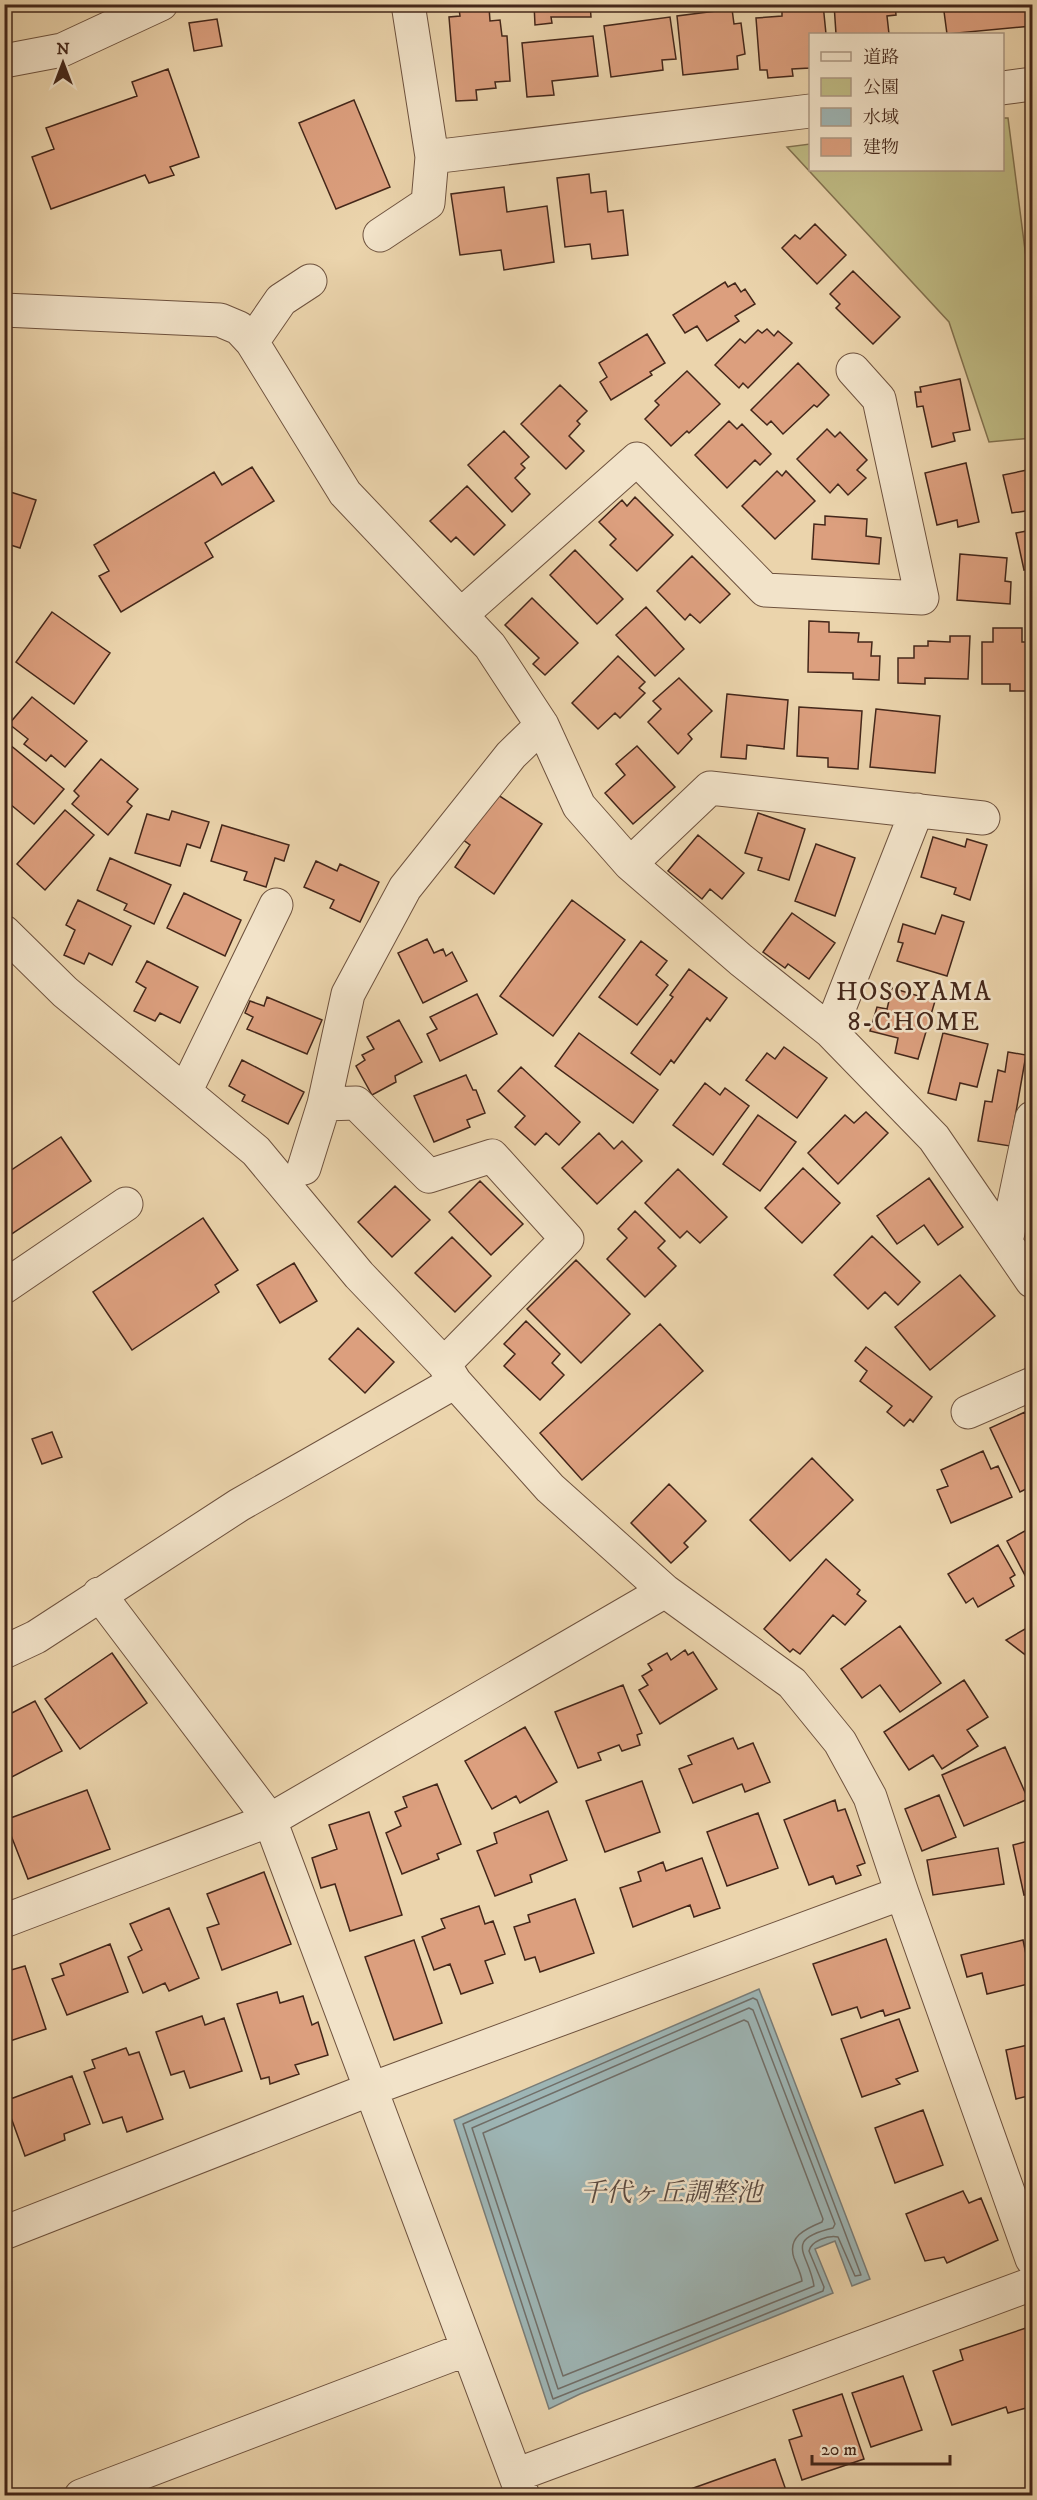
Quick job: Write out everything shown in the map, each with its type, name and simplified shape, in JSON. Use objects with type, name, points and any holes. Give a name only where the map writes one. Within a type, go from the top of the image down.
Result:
[{"type":"street","points":[[4,61],[62,50],[161,4]]},
{"type":"street","points":[[380,235],[428,203],[432,157],[408,4]]},
{"type":"street","points":[[432,157],[809,111]]},
{"type":"street","points":[[252,342],[281,300],[310,280]]},
{"type":"street","points":[[4,310],[220,320],[238,328],[252,342],[345,493],[490,646],[542,725],[579,806],[630,864],[741,960],[830,1030],[934,1138],[1032,1281]]},
{"type":"street","points":[[462,614],[637,459],[765,590],[922,598],[879,399],[854,370]]},
{"type":"street","points":[[304,1168],[324,1104],[348,994],[405,888],[511,755],[542,725]]},
{"type":"street","points":[[630,864],[710,788],[983,818]]},
{"type":"street","points":[[830,1030],[917,810]]},
{"type":"street","points":[[185,1092],[276,905]]},
{"type":"street","points":[[4,932],[65,992],[256,1151],[358,1275],[449,1373],[550,1488],[665,1591],[792,1683],[840,1742],[870,1797],[1032,2259]]},
{"type":"street","points":[[4,1652],[36,1637],[99,1594],[449,1373],[567,1239],[492,1156],[429,1176],[356,1103],[324,1104]]},
{"type":"street","points":[[1006,1242],[1032,1118]]},
{"type":"street","points":[[4,1287],[126,1203]]},
{"type":"street","points":[[968,1412],[1032,1384]]},
{"type":"street","points":[[4,1921],[270,1820],[665,1591]]},
{"type":"street","points":[[99,1594],[270,1820],[519,2486],[1032,2284]]},
{"type":"street","points":[[4,2233],[371,2089],[902,1893]]},
{"type":"street","points":[[81,2496],[467,2349]]},
{"type":"green space","points":[[1004,118],[1008,118],[1032,304],[1032,438],[989,442],[949,322],[809,171],[1004,171]]},
{"type":"green space","points":[[809,144],[809,171],[787,147]]},
{"type":"water","name":"千代ヶ丘調整池","points":[[759,1989],[870,2279],[852,2286],[835,2241],[815,2249],[833,2293],[580,2394],[549,2409],[454,2120]]},
{"type":"building","points":[[534,4],[590,4],[591,17],[551,17],[552,23],[535,25]]},
{"type":"building","points":[[823,4],[826,33],[809,33],[809,68],[792,69],[793,76],[768,78],[767,70],[760,70],[756,18],[782,16],[782,7]]},
{"type":"building","points":[[834,4],[895,4],[896,15],[887,16],[889,33],[836,33]]},
{"type":"building","points":[[943,4],[1032,4],[1032,26],[947,33]]},
{"type":"building","points":[[489,7],[490,21],[500,20],[502,36],[507,36],[510,81],[495,82],[496,88],[476,90],[477,100],[456,101],[449,17],[460,16],[459,9]]},
{"type":"building","points":[[732,9],[734,24],[741,23],[745,54],[737,56],[738,69],[683,75],[677,16]]},
{"type":"building","points":[[670,17],[676,59],[662,60],[663,70],[611,77],[604,26]]},
{"type":"building","points":[[217,19],[222,46],[194,51],[189,23]]},
{"type":"building","points":[[593,36],[598,76],[552,81],[554,95],[527,97],[522,43]]},
{"type":"building","points":[[168,69],[199,157],[170,167],[174,175],[149,183],[145,175],[51,209],[32,157],[54,149],[46,128],[137,96],[132,82]]},
{"type":"building","points":[[354,100],[390,187],[336,209],[299,123]]},
{"type":"building","points":[[589,174],[591,193],[606,191],[608,212],[623,210],[628,255],[592,259],[590,244],[565,247],[557,178]]},
{"type":"building","points":[[504,187],[507,212],[547,206],[554,262],[504,270],[501,250],[460,255],[451,194]]},
{"type":"building","points":[[815,224],[846,255],[817,284],[782,248],[795,235],[800,239]]},
{"type":"building","points":[[853,271],[900,317],[873,344],[836,308],[840,304],[830,294]]},
{"type":"building","points":[[725,282],[728,287],[735,283],[741,292],[745,289],[755,304],[735,316],[739,321],[707,341],[697,326],[685,333],[673,315]]},
{"type":"building","points":[[767,329],[774,336],[778,331],[792,343],[748,388],[743,383],[739,388],[715,365],[740,339],[745,343],[758,330],[762,333]]},
{"type":"building","points":[[647,334],[665,363],[650,372],[652,375],[611,400],[600,382],[607,377],[599,363]]},
{"type":"building","points":[[798,363],[829,395],[817,407],[814,405],[783,434],[771,421],[767,425],[751,410]]},
{"type":"building","points":[[687,371],[720,404],[689,433],[687,431],[671,446],[645,419],[659,405],[655,401]]},
{"type":"building","points":[[960,379],[970,430],[953,433],[955,441],[932,447],[923,406],[917,407],[915,392],[921,392],[920,387]]},
{"type":"building","points":[[560,385],[587,411],[577,421],[580,424],[569,436],[584,451],[566,469],[521,424]]},
{"type":"building","points":[[729,421],[737,429],[742,424],[771,454],[760,465],[755,460],[727,488],[695,455]]},
{"type":"building","points":[[827,429],[835,437],[840,432],[867,460],[857,470],[866,478],[848,495],[838,484],[830,493],[797,459]]},
{"type":"building","points":[[504,431],[529,457],[521,464],[525,468],[515,478],[530,494],[512,512],[468,465]]},
{"type":"building","points":[[966,463],[979,522],[958,527],[957,520],[937,525],[925,473]]},
{"type":"building","points":[[252,467],[274,501],[205,543],[213,557],[121,612],[99,576],[109,571],[94,545],[214,472],[222,485]]},
{"type":"building","points":[[1032,469],[1032,510],[1012,513],[1003,475]]},
{"type":"building","points":[[777,471],[782,476],[786,471],[815,501],[775,539],[742,506]]},
{"type":"building","points":[[467,486],[505,525],[474,555],[456,537],[451,542],[430,521]]},
{"type":"building","points":[[4,490],[36,500],[20,548],[4,543]]},
{"type":"building","points":[[635,497],[673,535],[637,571],[610,545],[616,539],[599,522],[622,500],[627,506]]},
{"type":"building","points":[[825,516],[867,519],[866,536],[881,538],[879,564],[812,559],[814,524],[825,525]]},
{"type":"building","points":[[1032,530],[1032,568],[1024,570],[1016,533]]},
{"type":"building","points":[[575,550],[623,599],[597,624],[550,575]]},
{"type":"building","points":[[960,554],[1007,558],[1005,581],[1011,582],[1010,604],[957,600]]},
{"type":"building","points":[[692,556],[730,594],[700,623],[690,614],[685,620],[657,591]]},
{"type":"building","points":[[532,598],[578,643],[545,675],[533,664],[539,658],[505,625]]},
{"type":"building","points":[[646,607],[684,649],[655,676],[616,635]]},
{"type":"building","points":[[52,612],[110,653],[74,704],[16,662]]},
{"type":"building","points":[[809,621],[829,622],[829,632],[859,633],[858,642],[872,642],[871,656],[880,656],[879,680],[853,679],[853,673],[808,672]]},
{"type":"building","points":[[993,628],[1022,628],[1022,642],[1028,642],[1028,662],[1032,662],[1032,691],[1010,691],[1010,684],[982,684],[982,642],[993,642]]},
{"type":"building","points":[[950,636],[970,636],[968,679],[925,678],[925,684],[898,683],[898,658],[914,658],[914,646],[928,646],[928,641],[950,642]]},
{"type":"building","points":[[618,656],[645,682],[639,688],[645,693],[620,718],[615,713],[598,729],[572,703]]},
{"type":"building","points":[[679,678],[712,711],[688,734],[692,739],[678,754],[648,722],[661,709],[653,701]]},
{"type":"building","points":[[727,694],[788,700],[784,749],[747,745],[746,759],[721,757]]},
{"type":"building","points":[[32,697],[87,741],[65,767],[51,755],[46,761],[24,744],[28,739],[9,724]]},
{"type":"building","points":[[799,707],[862,711],[858,769],[828,767],[828,758],[797,756]]},
{"type":"building","points":[[876,709],[940,716],[935,773],[870,767]]},
{"type":"building","points":[[4,740],[64,789],[34,824],[4,799]]},
{"type":"building","points":[[637,746],[675,787],[633,824],[605,793],[625,775],[616,764]]},
{"type":"building","points":[[101,759],[138,789],[127,802],[132,806],[108,835],[72,804],[79,796],[74,791]]},
{"type":"building","points":[[495,793],[542,824],[494,894],[455,867],[470,845],[462,839]]},
{"type":"building","points":[[65,810],[94,835],[45,890],[17,864]]},
{"type":"building","points":[[172,811],[209,822],[200,848],[187,844],[180,866],[135,853],[147,814],[169,820]]},
{"type":"building","points":[[758,813],[805,829],[789,880],[758,870],[762,858],[745,853]]},
{"type":"building","points":[[222,825],[289,845],[284,861],[275,858],[266,887],[244,880],[247,872],[211,861]]},
{"type":"building","points":[[698,835],[744,873],[722,899],[710,889],[702,899],[668,871]]},
{"type":"building","points":[[933,837],[965,847],[967,839],[987,845],[970,900],[954,894],[956,888],[921,877]]},
{"type":"building","points":[[816,844],[855,858],[835,916],[795,901]]},
{"type":"building","points":[[110,858],[171,885],[154,924],[124,910],[127,904],[97,890]]},
{"type":"building","points":[[316,861],[337,871],[340,864],[379,882],[360,922],[330,908],[334,900],[304,887]]},
{"type":"building","points":[[184,893],[241,920],[225,956],[167,928]]},
{"type":"building","points":[[78,900],[131,926],[112,965],[89,953],[84,964],[64,955],[75,930],[66,925]]},
{"type":"building","points":[[572,900],[625,940],[553,1036],[500,996]]},
{"type":"building","points":[[792,913],[835,943],[809,979],[788,964],[785,968],[763,952]]},
{"type":"building","points":[[942,915],[964,922],[947,976],[897,961],[903,943],[898,942],[903,924],[935,934]]},
{"type":"building","points":[[427,939],[434,953],[443,949],[446,956],[452,952],[467,981],[423,1003],[398,953]]},
{"type":"building","points":[[641,941],[667,961],[656,975],[668,985],[637,1025],[599,997]]},
{"type":"building","points":[[147,961],[198,987],[180,1023],[160,1013],[155,1021],[134,1011],[146,988],[136,982]]},
{"type":"building","points":[[689,969],[727,998],[710,1021],[707,1018],[674,1063],[671,1060],[660,1075],[631,1053],[673,997],[670,995]]},
{"type":"building","points":[[892,988],[935,1001],[918,1059],[895,1053],[898,1038],[870,1031],[877,1007],[887,1009]]},
{"type":"building","points":[[477,994],[497,1034],[440,1061],[427,1034],[437,1029],[430,1017]]},
{"type":"building","points":[[267,997],[322,1020],[307,1054],[247,1029],[253,1017],[245,1013],[250,1001],[264,1006]]},
{"type":"building","points":[[399,1020],[422,1062],[395,1076],[396,1082],[372,1095],[356,1066],[365,1060],[362,1055],[374,1049],[367,1037]]},
{"type":"building","points":[[579,1033],[658,1090],[633,1123],[555,1066]]},
{"type":"building","points":[[943,1033],[988,1044],[977,1087],[960,1083],[956,1100],[928,1093]]},
{"type":"building","points":[[784,1047],[827,1078],[797,1118],[746,1080],[767,1053],[775,1059]]},
{"type":"building","points":[[1008,1052],[1026,1055],[1010,1146],[978,1141],[985,1101],[992,1102],[998,1070],[1005,1072]]},
{"type":"building","points":[[242,1060],[304,1092],[288,1124],[242,1101],[245,1095],[229,1086]]},
{"type":"building","points":[[521,1067],[580,1122],[559,1145],[546,1133],[535,1145],[515,1127],[525,1116],[498,1091]]},
{"type":"building","points":[[466,1075],[473,1090],[476,1090],[485,1113],[467,1120],[470,1127],[434,1142],[414,1096]]},
{"type":"building","points":[[705,1083],[720,1095],[725,1088],[749,1106],[713,1155],[673,1125]]},
{"type":"building","points":[[866,1112],[888,1133],[838,1184],[808,1153],[845,1115],[854,1123]]},
{"type":"building","points":[[758,1115],[796,1142],[760,1191],[723,1164]]},
{"type":"building","points":[[599,1133],[614,1149],[622,1141],[642,1161],[597,1204],[562,1168]]},
{"type":"building","points":[[61,1137],[91,1181],[4,1239],[4,1175]]},
{"type":"building","points":[[803,1168],[840,1203],[802,1243],[765,1208]]},
{"type":"building","points":[[678,1169],[727,1217],[700,1243],[687,1231],[680,1238],[645,1203]]},
{"type":"building","points":[[929,1178],[963,1227],[938,1245],[924,1225],[897,1244],[877,1216]]},
{"type":"building","points":[[480,1181],[523,1224],[491,1255],[449,1212]]},
{"type":"building","points":[[395,1186],[430,1220],[392,1257],[358,1222]]},
{"type":"building","points":[[635,1211],[665,1241],[658,1248],[676,1266],[645,1297],[607,1259],[627,1238],[618,1229]]},
{"type":"building","points":[[203,1218],[238,1270],[215,1285],[219,1292],[132,1350],[93,1292]]},
{"type":"building","points":[[872,1236],[920,1282],[898,1305],[885,1292],[868,1309],[834,1275]]},
{"type":"building","points":[[452,1237],[491,1276],[455,1312],[415,1273]]},
{"type":"building","points":[[576,1260],[630,1314],[581,1363],[527,1309]]},
{"type":"building","points":[[294,1263],[317,1301],[280,1323],[257,1285]]},
{"type":"building","points":[[960,1275],[995,1316],[930,1370],[895,1327]]},
{"type":"building","points":[[526,1321],[560,1354],[552,1363],[564,1375],[540,1400],[504,1366],[515,1354],[504,1344]]},
{"type":"building","points":[[660,1324],[703,1371],[582,1480],[540,1433]]},
{"type":"building","points":[[358,1328],[394,1362],[365,1393],[329,1359]]},
{"type":"building","points":[[866,1347],[932,1397],[913,1422],[910,1419],[904,1426],[887,1412],[892,1406],[860,1381],[867,1371],[855,1361]]},
{"type":"building","points":[[1025,1412],[1030,1423],[1032,1422],[1032,1486],[1020,1492],[990,1428]]},
{"type":"building","points":[[52,1432],[62,1457],[42,1464],[32,1439]]},
{"type":"building","points":[[983,1451],[991,1469],[998,1466],[1012,1497],[951,1523],[937,1490],[948,1486],[941,1470]]},
{"type":"building","points":[[812,1458],[853,1500],[790,1561],[750,1520]]},
{"type":"building","points":[[669,1484],[706,1521],[684,1543],[688,1547],[671,1563],[631,1523]]},
{"type":"building","points":[[1032,1527],[1032,1579],[1028,1581],[1007,1541]]},
{"type":"building","points":[[998,1545],[1015,1575],[1010,1578],[1014,1586],[978,1607],[973,1598],[966,1603],[948,1574]]},
{"type":"building","points":[[826,1559],[860,1590],[857,1594],[866,1601],[845,1625],[833,1615],[800,1654],[793,1649],[790,1652],[764,1629]]},
{"type":"building","points":[[1032,1625],[1032,1660],[1006,1640]]},
{"type":"building","points":[[900,1626],[941,1683],[900,1712],[880,1685],[862,1698],[841,1669]]},
{"type":"building","points":[[685,1650],[688,1655],[693,1652],[717,1689],[660,1724],[639,1690],[648,1685],[642,1676],[652,1670],[648,1664],[667,1653],[671,1660]]},
{"type":"building","points":[[112,1653],[147,1703],[80,1749],[45,1699]]},
{"type":"building","points":[[964,1680],[988,1717],[967,1730],[978,1746],[942,1769],[933,1755],[909,1770],[884,1732]]},
{"type":"building","points":[[623,1685],[642,1733],[637,1735],[640,1745],[622,1751],[619,1745],[598,1753],[601,1760],[578,1768],[555,1712]]},
{"type":"building","points":[[35,1701],[62,1751],[4,1781],[4,1717]]},
{"type":"building","points":[[525,1727],[557,1782],[520,1803],[516,1796],[492,1809],[465,1761]]},
{"type":"building","points":[[733,1738],[738,1749],[753,1743],[770,1782],[745,1792],[742,1784],[693,1803],[679,1769],[692,1764],[688,1756]]},
{"type":"building","points":[[1005,1747],[1028,1799],[964,1826],[942,1775]]},
{"type":"building","points":[[642,1781],[660,1832],[605,1852],[586,1801]]},
{"type":"building","points":[[437,1784],[461,1844],[437,1854],[439,1859],[402,1874],[386,1833],[401,1826],[395,1812],[407,1807],[403,1797]]},
{"type":"building","points":[[87,1790],[110,1849],[28,1879],[5,1820]]},
{"type":"building","points":[[939,1795],[956,1837],[922,1851],[905,1809]]},
{"type":"building","points":[[835,1800],[838,1811],[845,1809],[865,1863],[857,1866],[861,1875],[836,1884],[833,1876],[809,1885],[784,1820]]},
{"type":"building","points":[[548,1811],[567,1860],[530,1875],[532,1882],[495,1896],[477,1851],[497,1843],[494,1833]]},
{"type":"building","points":[[369,1812],[402,1915],[350,1931],[335,1884],[321,1888],[312,1858],[337,1849],[329,1825]]},
{"type":"building","points":[[758,1813],[778,1868],[727,1886],[707,1832]]},
{"type":"building","points":[[1032,1840],[1032,1893],[1024,1895],[1013,1845]]},
{"type":"building","points":[[998,1848],[1004,1884],[933,1895],[927,1860]]},
{"type":"building","points":[[702,1858],[720,1908],[694,1917],[690,1905],[633,1927],[620,1888],[641,1881],[638,1872],[663,1862],[666,1871]]},
{"type":"building","points":[[264,1872],[291,1944],[222,1970],[207,1928],[219,1924],[207,1894]]},
{"type":"building","points":[[575,1899],[594,1953],[540,1972],[535,1957],[525,1960],[514,1927],[530,1922],[528,1915]]},
{"type":"building","points":[[479,1906],[485,1924],[493,1921],[505,1954],[485,1961],[493,1983],[461,1994],[450,1964],[434,1970],[422,1937],[445,1928],[441,1919]]},
{"type":"building","points":[[169,1908],[199,1978],[169,1991],[165,1983],[143,1993],[128,1957],[142,1950],[130,1924]]},
{"type":"building","points":[[886,1939],[910,2008],[885,2016],[883,2010],[861,2018],[857,2007],[832,2015],[813,1964]]},
{"type":"building","points":[[414,1940],[442,2023],[394,2040],[365,1957]]},
{"type":"building","points":[[1023,1940],[1032,1983],[987,1994],[982,1973],[967,1977],[961,1955]]},
{"type":"building","points":[[110,1944],[128,1992],[67,2015],[52,1979],[64,1975],[60,1964]]},
{"type":"building","points":[[25,1966],[46,2029],[4,2043],[4,1972]]},
{"type":"building","points":[[277,1992],[280,2003],[303,1996],[312,2025],[318,2022],[328,2055],[295,2065],[299,2074],[270,2084],[269,2077],[261,2079],[237,2004]]},
{"type":"building","points":[[202,2016],[205,2025],[224,2018],[242,2071],[190,2088],[184,2071],[171,2075],[156,2032]]},
{"type":"building","points":[[899,2019],[918,2071],[896,2079],[900,2084],[862,2097],[841,2039]]},
{"type":"building","points":[[1032,2044],[1032,2095],[1016,2099],[1006,2050]]},
{"type":"building","points":[[126,2048],[129,2055],[139,2052],[163,2119],[127,2132],[122,2117],[103,2123],[84,2072],[95,2068],[92,2060]]},
{"type":"building","points":[[72,2076],[90,2124],[64,2134],[65,2140],[25,2156],[5,2101]]},
{"type":"building","points":[[923,2110],[943,2165],[895,2183],[875,2128]]},
{"type":"building","points":[[963,2191],[969,2203],[981,2198],[998,2240],[947,2263],[944,2257],[925,2261],[906,2214]]},
{"type":"building","points":[[1032,2326],[1032,2413],[1030,2407],[1008,2413],[1006,2407],[952,2425],[933,2371],[963,2360],[960,2350]]},
{"type":"building","points":[[903,2376],[922,2430],[871,2447],[852,2393]]},
{"type":"building","points":[[842,2394],[864,2459],[802,2480],[789,2440],[802,2436],[793,2410]]},
{"type":"building","points":[[775,2459],[788,2496],[671,2496]]},
{"type":"building","points":[[225,2495],[400,2495],[400,2496]]},
{"type":"district","name":"HOSOYAMA 8-CHOME","points":[[914,1007]]}]
